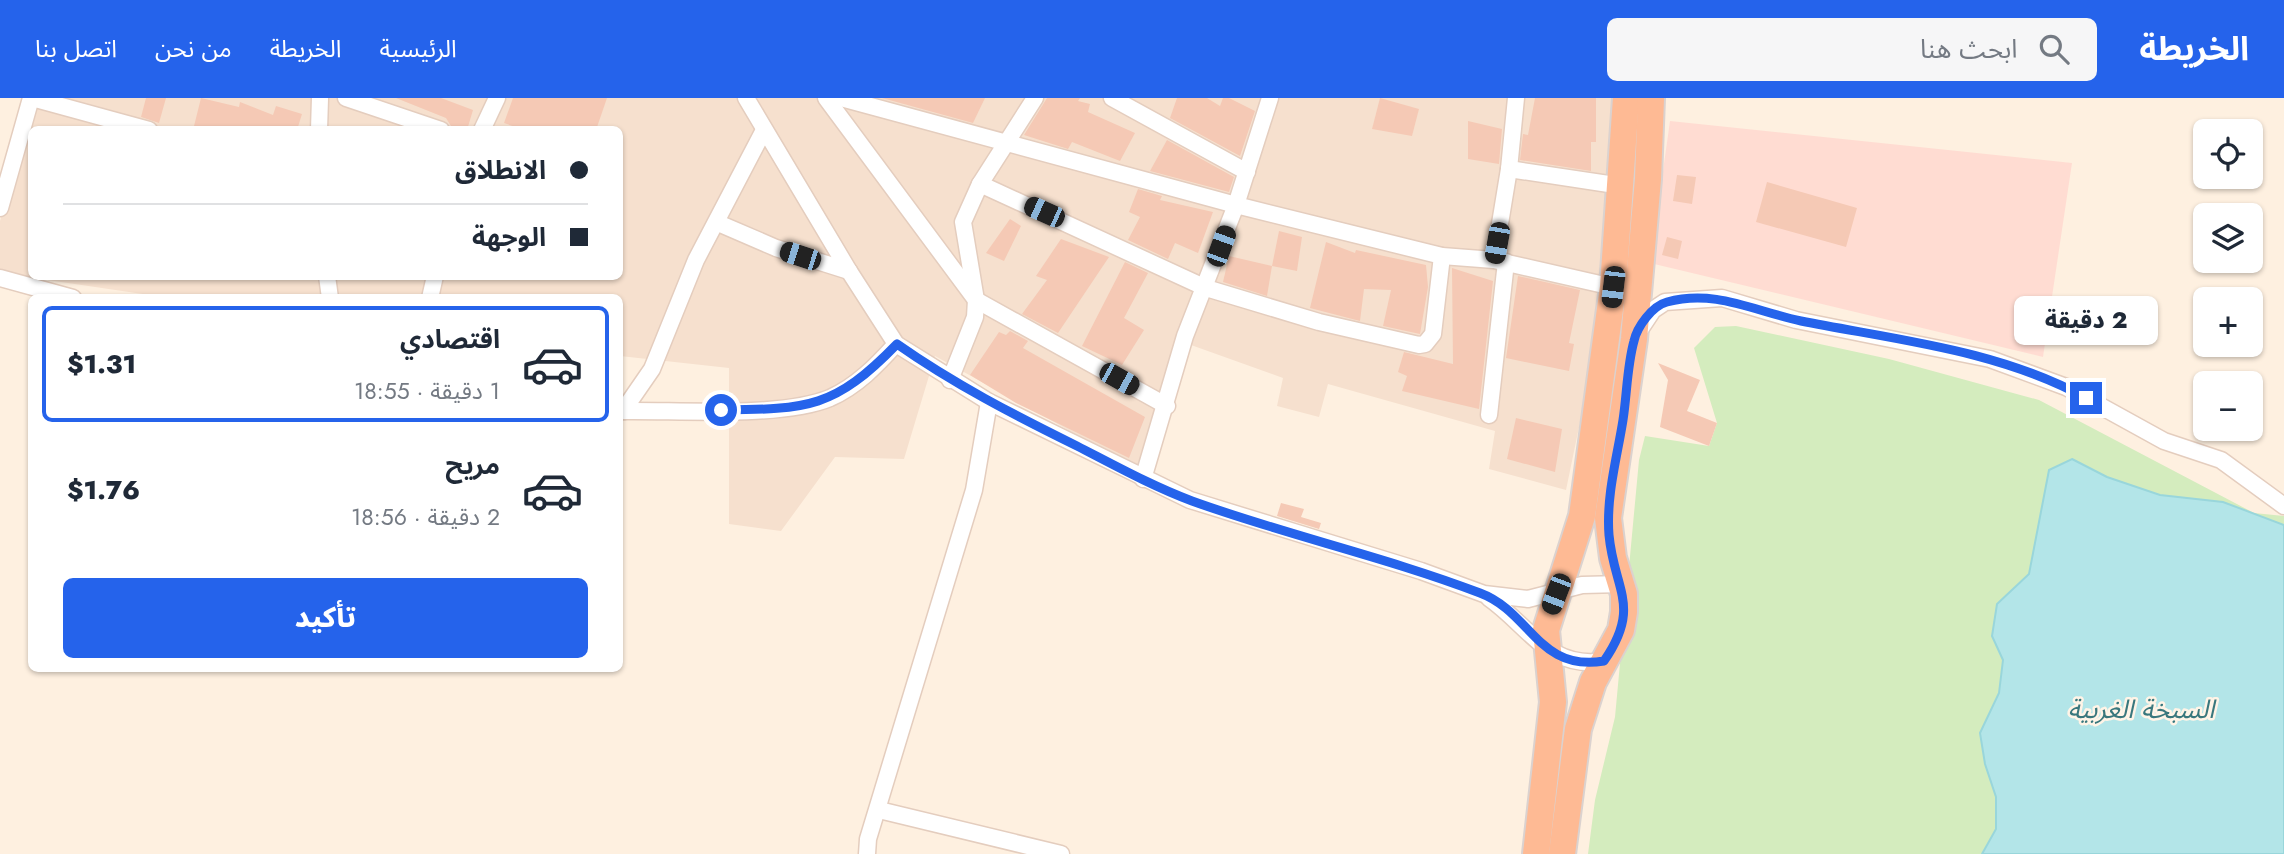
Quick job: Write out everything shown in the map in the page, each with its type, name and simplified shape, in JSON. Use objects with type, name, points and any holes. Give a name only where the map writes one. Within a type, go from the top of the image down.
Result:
[{"type":"highway","points":[[1536,854],[1553,702],[1546,630],[1556,594],[1569,565],[1582,516],[1613,287],[1626,98]]},
{"type":"highway","points":[[1562,854],[1578,729],[1584,705],[1621,629],[1624,612],[1622,584],[1613,558],[1608,518],[1634,339],[1648,180],[1651,98]]},
{"type":"street","points":[[0,208],[32,98],[134,126]]},
{"type":"street","points":[[319,126],[320,98]]},
{"type":"street","points":[[346,98],[429,126]]},
{"type":"street","points":[[484,126],[497,98]]},
{"type":"street","points":[[746,98],[849,271],[897,344],[950,380],[989,402],[1190,500],[1421,571],[1484,594],[1513,600],[1556,594],[1595,583],[1622,584]]},
{"type":"street","points":[[826,98],[976,300],[1167,406]]},
{"type":"street","points":[[841,98],[886,103],[1007,143],[1236,205],[1442,256],[1500,261],[1613,287]]},
{"type":"street","points":[[950,380],[975,317],[976,300],[963,222],[980,184],[1035,98]]},
{"type":"street","points":[[1112,98],[1247,172]]},
{"type":"street","points":[[1143,479],[1167,406],[1185,337],[1236,205],[1270,98]]},
{"type":"street","points":[[1489,415],[1500,261],[1516,98]]},
{"type":"street","points":[[623,407],[652,369],[695,260],[718,223],[754,143],[764,130]]},
{"type":"street","points":[[1509,169],[1622,186]]},
{"type":"street","points":[[980,184],[1109,240],[1206,288],[1320,322],[1419,345],[1425,344],[1433,334],[1442,256]]},
{"type":"street","points":[[718,223],[776,248],[849,271]]},
{"type":"street","points":[[0,278],[58,294]]},
{"type":"street","points":[[1634,339],[1648,315],[1659,305],[1709,298],[1735,301],[1796,320],[1990,359],[2066,387],[2164,441],[2221,460],[2284,506]]},
{"type":"street","points":[[623,410],[799,407],[831,397],[866,376],[897,344]]},
{"type":"street","points":[[867,854],[974,490],[989,402]]},
{"type":"street","points":[[1484,594],[1517,620],[1546,649],[1580,663],[1604,661]]},
{"type":"street","points":[[878,810],[1061,854]]},
{"type":"shaded area","points":[[38,98],[1612,98],[1608,287],[1566,490],[1489,469],[1495,431],[1328,384],[1319,417],[1277,406],[1283,378],[1191,345],[1146,473],[935,356],[904,459],[835,457],[781,531],[729,524],[729,368],[623,356],[623,294],[143,294],[48,280],[623,280],[623,126],[29,126]]},
{"type":"shaded area","points":[[1670,121],[2072,163],[2043,357],[1650,263]]},
{"type":"shaded area","points":[[28,130],[28,277],[0,273],[0,221]]},
{"type":"green space","points":[[1736,326],[1889,359],[2039,400],[2254,513],[2284,516],[2284,854],[1588,854],[1595,800],[1615,717],[1639,460],[1645,436],[1709,446],[1717,423],[1694,348],[1715,327]]},
{"type":"water","name":"السبخة الغربية","points":[[2072,459],[2107,477],[2160,495],[2223,502],[2284,525],[2284,854],[1982,854],[1996,829],[1996,797],[1985,764],[1980,733],[1999,693],[2003,660],[1992,636],[1997,604],[2029,574],[2049,470]]},
{"type":"building","points":[[146,98],[166,98],[159,123],[141,117]]},
{"type":"building","points":[[201,98],[239,107],[240,102],[273,115],[276,106],[302,114],[298,126],[194,126]]},
{"type":"building","points":[[396,98],[441,98],[473,110],[468,126],[451,126],[446,118]]},
{"type":"building","points":[[513,98],[607,98],[597,126],[513,126],[504,123]]},
{"type":"building","points":[[882,98],[985,98],[973,123]]},
{"type":"building","points":[[1047,98],[1080,98],[1078,101],[1090,104],[1088,112],[1135,133],[1120,161],[1072,142],[1068,149],[1024,135]]},
{"type":"building","points":[[1177,98],[1207,98],[1220,106],[1223,98],[1229,98],[1255,111],[1240,156],[1170,118]]},
{"type":"building","points":[[1380,98],[1419,109],[1412,136],[1372,129]]},
{"type":"building","points":[[1535,98],[1596,98],[1596,142],[1591,142],[1591,171],[1520,160],[1523,134],[1528,135]]},
{"type":"building","points":[[1468,121],[1502,129],[1499,164],[1468,159]]},
{"type":"building","points":[[1167,140],[1234,177],[1229,192],[1150,171]]},
{"type":"building","points":[[1677,175],[1696,177],[1692,204],[1673,201]]},
{"type":"building","points":[[1767,182],[1857,208],[1846,247],[1756,222]]},
{"type":"building","points":[[1138,189],[1162,196],[1160,200],[1213,212],[1198,253],[1175,243],[1168,259],[1128,240],[1140,217],[1129,212]]},
{"type":"building","points":[[1010,219],[1021,226],[1004,261],[986,253]]},
{"type":"building","points":[[1279,231],[1302,237],[1297,271],[1272,266]]},
{"type":"building","points":[[1667,237],[1682,241],[1678,259],[1662,255]]},
{"type":"building","points":[[1061,239],[1109,257],[1058,333],[1022,314],[1047,280],[1036,276]]},
{"type":"building","points":[[1326,242],[1355,253],[1356,250],[1426,265],[1428,287],[1420,334],[1383,326],[1391,290],[1364,289],[1360,321],[1310,308]]},
{"type":"building","points":[[1229,256],[1272,266],[1267,296],[1223,282]]},
{"type":"building","points":[[1125,262],[1148,273],[1124,318],[1144,330],[1122,365],[1082,346]]},
{"type":"building","points":[[1452,268],[1493,281],[1479,409],[1402,391],[1407,376],[1398,372],[1404,352],[1453,364]]},
{"type":"building","points":[[1518,276],[1580,290],[1569,343],[1574,344],[1569,371],[1506,358]]},
{"type":"building","points":[[1010,331],[1028,341],[1023,348],[1145,417],[1129,458],[1016,403],[970,375],[999,332],[1006,335]]},
{"type":"building","points":[[1658,363],[1700,380],[1687,411],[1717,423],[1709,446],[1660,427],[1668,380]]},
{"type":"building","points":[[1516,418],[1562,429],[1555,472],[1507,459]]},
{"type":"building","points":[[1281,503],[1304,509],[1301,517],[1321,523],[1319,529],[1277,516]]},
{"type":"route","points":[[721,410],[799,407],[831,397],[866,376],[897,344],[989,402],[1143,479],[1190,500],[1421,571],[1484,594],[1556,656],[1580,663],[1592,663],[1604,661],[1621,629],[1624,594],[1609,538],[1609,498],[1634,339],[1648,315],[1659,305],[1695,298],[1722,298],[1796,320],[2016,366],[2086,398]]}]
